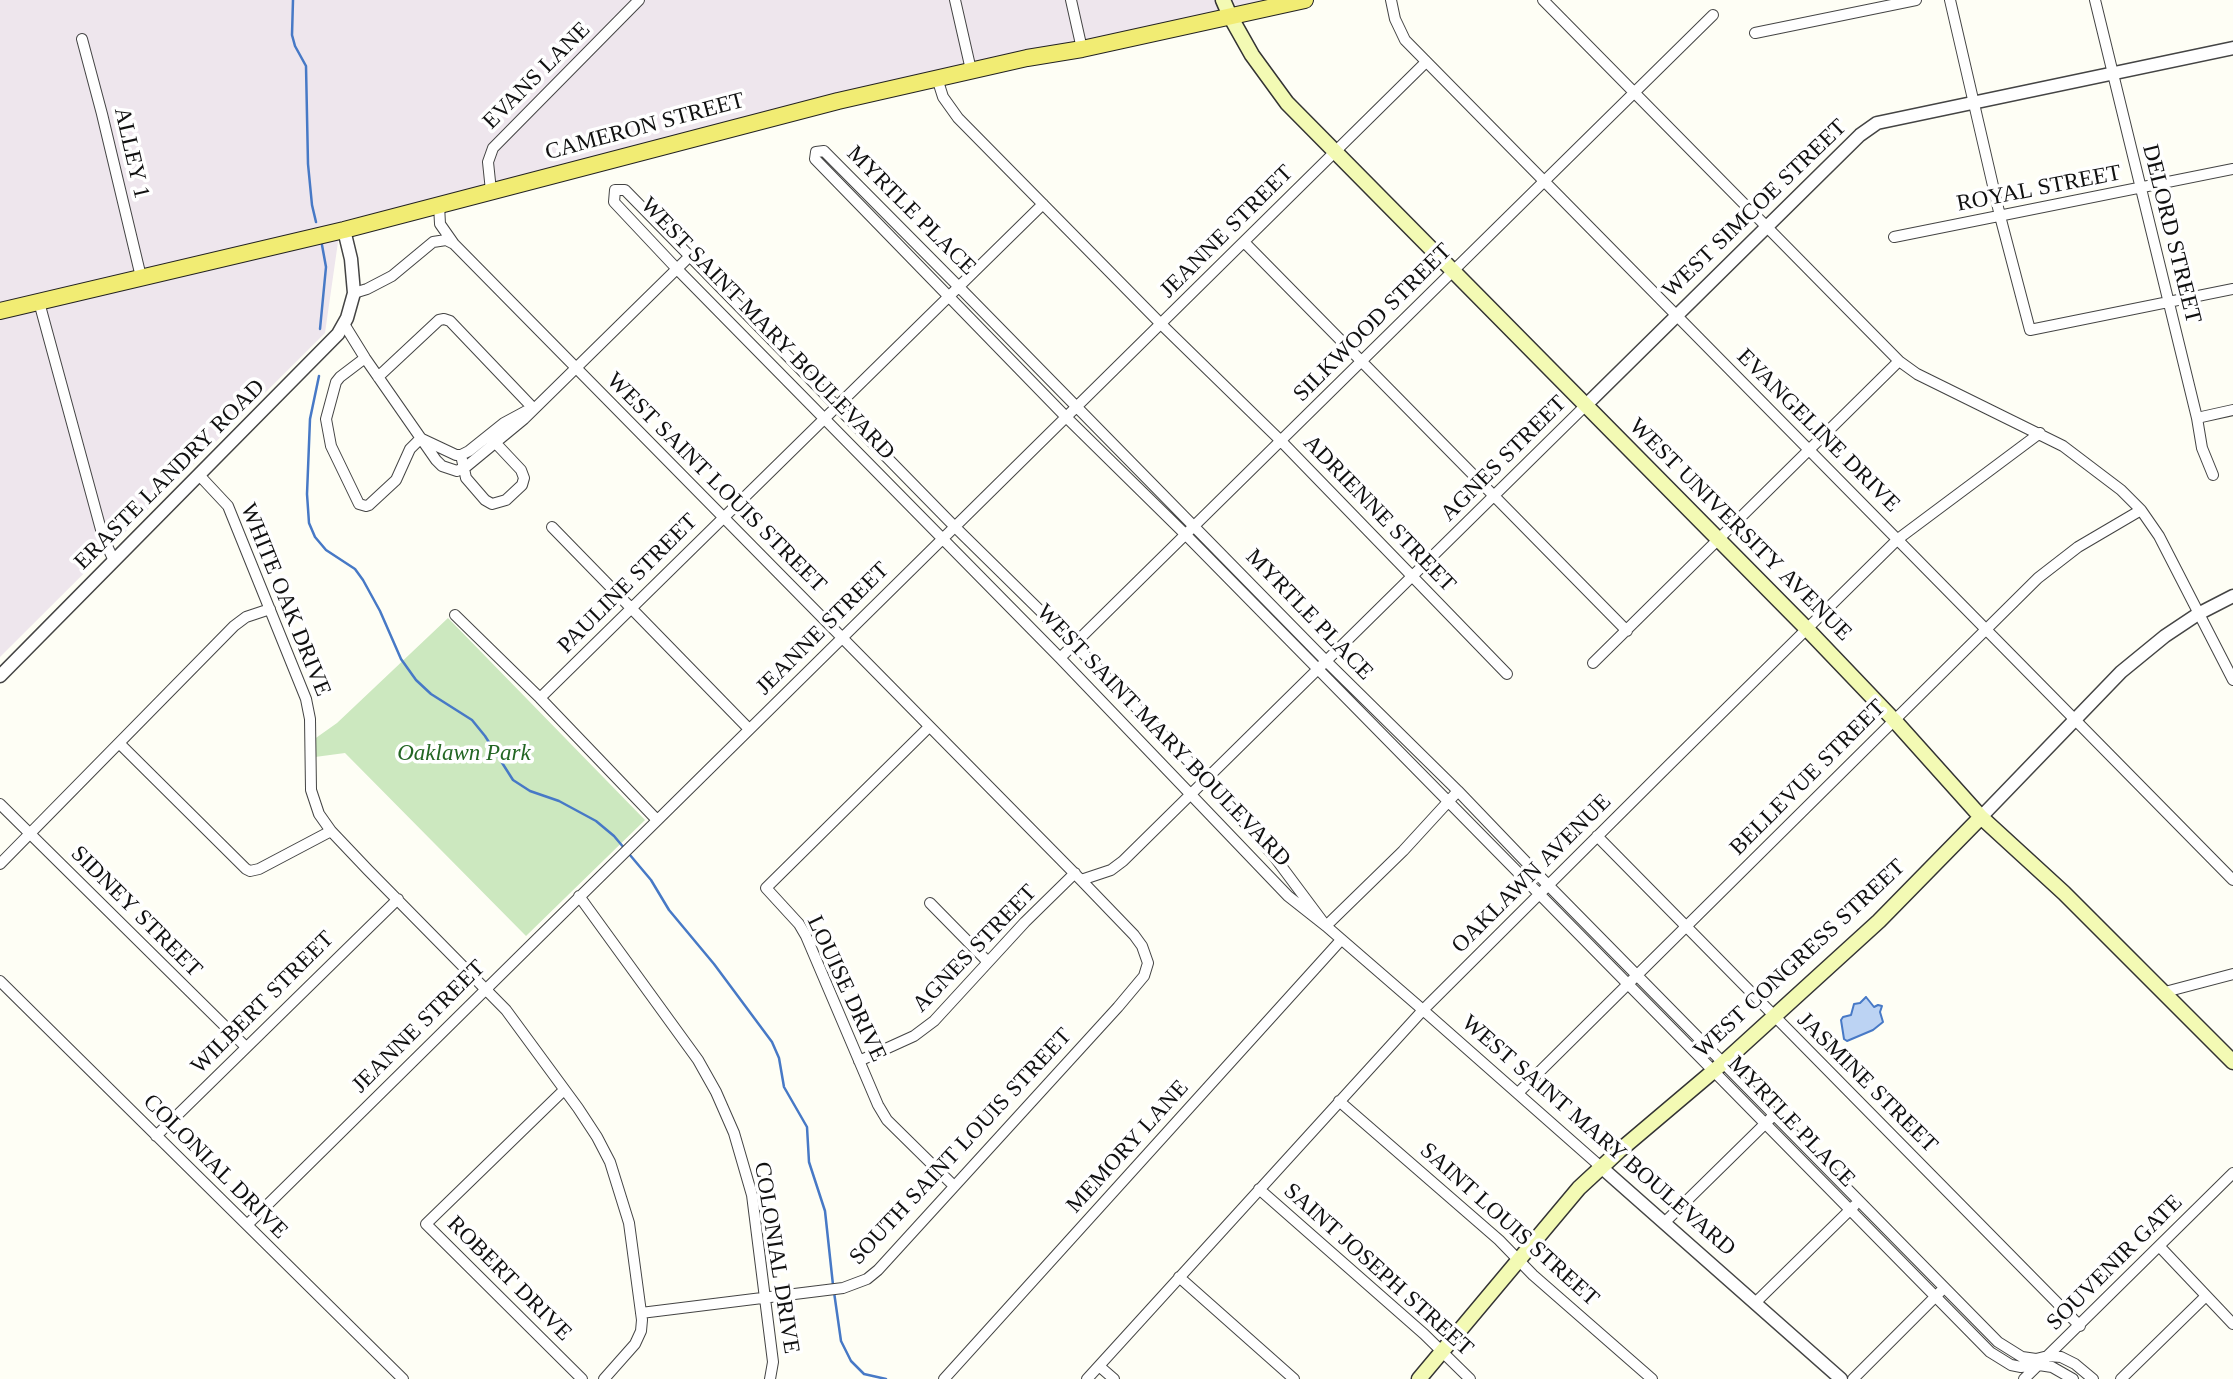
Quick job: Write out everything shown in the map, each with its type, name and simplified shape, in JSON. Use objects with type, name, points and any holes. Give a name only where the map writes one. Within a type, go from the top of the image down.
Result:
[{"type":"main road","name":"WEST UNIVERSITY AVENUE","points":[[1223,0],[1252,55],[1277,90],[1335,151],[1807,629],[1981,817],[2064,893],[2233,1062]]},
{"type":"main road","name":"CAMERON STREET","points":[[0,312],[344,230],[764,120],[937,78],[1305,0]]},
{"type":"main road","name":"WEST CONGRESS STREET","points":[[1419,1379],[1561,1207],[1601,1167],[1718,1067],[1879,921],[1981,817]]},
{"type":"street","name":"EVANS LANE","points":[[491,191],[488,162],[493,148],[639,0]]},
{"type":"street","points":[[955,0],[971,70]]},
{"type":"street","points":[[1071,0],[1082,49]]},
{"type":"street","name":"EVANGELINE DRIVE","points":[[1391,0],[1399,30],[1426,62],[2233,880]]},
{"type":"street","points":[[1543,0],[1899,361],[1928,379],[2040,433],[2089,464],[2121,490],[2141,510],[2159,536],[2233,680]]},
{"type":"street","points":[[1755,33],[1916,0]]},
{"type":"street","points":[[1950,0],[2000,216],[2030,330],[2233,289]]},
{"type":"street","name":"DELORD STREET","points":[[2095,0],[2205,458],[2213,475]]},
{"type":"street","name":"SILKWOOD STREET","points":[[1060,658],[1713,15]]},
{"type":"street","name":"ALLEY 1","points":[[82,39],[141,277]]},
{"type":"street","name":"WEST SIMCOE STREET","points":[[1585,405],[1866,130],[1888,120],[2233,48]]},
{"type":"street","name":"JEANNE STREET","points":[[247,1225],[1426,62]]},
{"type":"street","name":"ADRIENNE STREET","points":[[937,78],[943,97],[958,118],[1161,324],[1281,441],[1507,674]]},
{"type":"street","name":"MYRTLE PLACE","points":[[2073,1379],[2052,1367],[2021,1367],[1996,1357],[1765,1125],[1718,1067],[1637,974],[824,151],[816,152],[815,159],[1066,417],[1185,534],[1628,984],[1718,1067],[1775,1114],[2005,1347],[2029,1359],[2061,1357],[2075,1364],[2093,1379]]},
{"type":"street","name":"ROYAL STREET","points":[[1894,237],[2233,169]]},
{"type":"street","name":"WEST SAINT MARY BOULEVARD","points":[[1326,926],[1273,855],[1206,779],[625,190],[615,190],[614,202],[677,269],[1192,793],[1241,849],[1288,896],[1423,1010],[1841,1379]]},
{"type":"street","name":"PAULINE STREET","points":[[540,698],[1044,204]]},
{"type":"street","points":[[439,205],[440,224],[454,244]]},
{"type":"street","name":"ERASTE LANDRY ROAD","points":[[0,675],[325,348],[344,324],[351,310],[354,293],[351,259],[344,230]]},
{"type":"street","points":[[354,293],[392,276],[433,242],[446,240],[454,244]]},
{"type":"street","points":[[1244,242],[1626,631]]},
{"type":"street","name":"WEST SAINT LOUIS STREET","points":[[454,244],[1078,876],[1134,935],[1142,946],[1148,963]]},
{"type":"street","points":[[421,438],[461,455],[492,440],[524,419],[691,256]]},
{"type":"street","points":[[38,302],[105,543],[114,561]]},
{"type":"street","points":[[378,377],[444,318],[450,321],[533,408]]},
{"type":"street","points":[[344,324],[378,377],[442,466],[452,470],[463,469],[492,440]]},
{"type":"street","points":[[365,358],[336,382],[326,419],[331,446],[359,503],[369,505],[396,480],[410,449],[421,438]]},
{"type":"street","points":[[1593,663],[1899,361]]},
{"type":"street","name":"AGNES STREET","points":[[859,1061],[921,1032],[988,962],[1078,876],[1111,870],[1123,861],[1585,405]]},
{"type":"street","points":[[2197,418],[2233,410]]},
{"type":"street","name":"OAKLAWN AVENUE","points":[[1087,1379],[1423,1010],[1597,836],[1898,539],[2040,433]]},
{"type":"street","points":[[461,455],[468,482],[485,500],[492,504],[506,500],[522,485],[524,478],[521,470],[492,440]]},
{"type":"street","name":"WHITE OAK DRIVE","points":[[199,475],[228,506],[309,708],[311,790],[319,814],[331,831],[506,1010],[597,1137],[616,1177],[629,1223],[641,1331],[635,1344],[604,1379]]},
{"type":"street","name":"BELLEVUE STREET","points":[[1518,1093],[2038,578],[2097,535],[2141,510]]},
{"type":"street","points":[[552,527],[749,729]]},
{"type":"street","name":"WEST CONGRESS STREET","points":[[1981,817],[2108,685],[2142,654],[2198,614],[2233,596]]},
{"type":"street","points":[[0,864],[234,626],[246,617],[270,609]]},
{"type":"street","points":[[455,615],[540,698],[656,820]]},
{"type":"street","name":"LOUISE DRIVE","points":[[929,727],[766,888],[806,936],[878,1105],[887,1120],[954,1186]]},
{"type":"street","points":[[120,744],[250,871],[259,869],[331,831]]},
{"type":"street","points":[[1326,926],[1403,851],[1458,792]]},
{"type":"street","name":"SIDNEY STREET","points":[[0,804],[246,1047]]},
{"type":"street","name":"JASMINE STREET","points":[[1597,836],[2080,1326]]},
{"type":"street","name":"COLONIAL DRIVE","points":[[579,896],[684,1038],[724,1108],[741,1155],[751,1195],[774,1362],[770,1379]]},
{"type":"street","name":"WILBERT STREET","points":[[156,1136],[398,899]]},
{"type":"street","points":[[930,903],[988,962]]},
{"type":"street","name":"MEMORY LANE","points":[[944,1379],[1341,940]]},
{"type":"street","name":"SOUTH SAINT LOUIS STREET","points":[[641,1313],[843,1288],[867,1279],[1140,981],[1148,963]]},
{"type":"street","points":[[2165,992],[2233,974]]},
{"type":"street","name":"COLONIAL DRIVE","points":[[0,981],[403,1379]]},
{"type":"street","name":"ROBERT DRIVE","points":[[564,1090],[426,1224],[582,1379]]},
{"type":"street","name":"SAINT LOUIS STREET","points":[[1339,1101],[1652,1379]]},
{"type":"street","points":[[1664,1223],[1775,1114]]},
{"type":"street","name":"SOUVENIR GATE","points":[[2024,1379],[2233,1173]]},
{"type":"street","name":"SAINT JOSEPH STREET","points":[[1259,1189],[1424,1334],[1470,1379]]},
{"type":"street","points":[[1756,1302],[1859,1200]]},
{"type":"street","points":[[2160,1247],[2233,1324]]},
{"type":"street","points":[[1178,1277],[1294,1379]]},
{"type":"street","points":[[1853,1379],[1946,1287]]},
{"type":"street","points":[[2121,1379],[2206,1296]]},
{"type":"street","points":[[1099,1366],[1114,1379]]},
{"type":"shaded area","points":[[0,0],[1283,0],[341,221],[325,333],[0,657]]},
{"type":"green space","name":"Oaklawn Park","points":[[448,618],[645,820],[526,936],[345,753],[315,757],[313,740],[337,723]]},
{"type":"water","points":[[1866,997],[1874,1007],[1882,1006],[1880,1012],[1883,1022],[1873,1030],[1847,1041],[1844,1039],[1841,1020],[1851,1015],[1854,1004],[1860,1003]]},
{"type":"waterway","points":[[293,0],[292,35],[306,66],[308,164],[316,222]]},
{"type":"waterway","points":[[320,329],[326,267],[322,245]]},
{"type":"waterway","points":[[319,376],[310,419],[307,494],[309,523],[315,537],[326,550],[355,569],[363,580],[401,659],[416,680],[431,694],[472,720],[513,780],[530,791],[559,801],[596,821],[614,836],[651,880],[669,910],[714,964],[772,1042],[779,1058],[784,1087],[807,1127],[809,1162],[825,1211],[833,1285]]},
{"type":"waterway","points":[[834,1292],[841,1341],[851,1361],[864,1374],[886,1379]]}]
